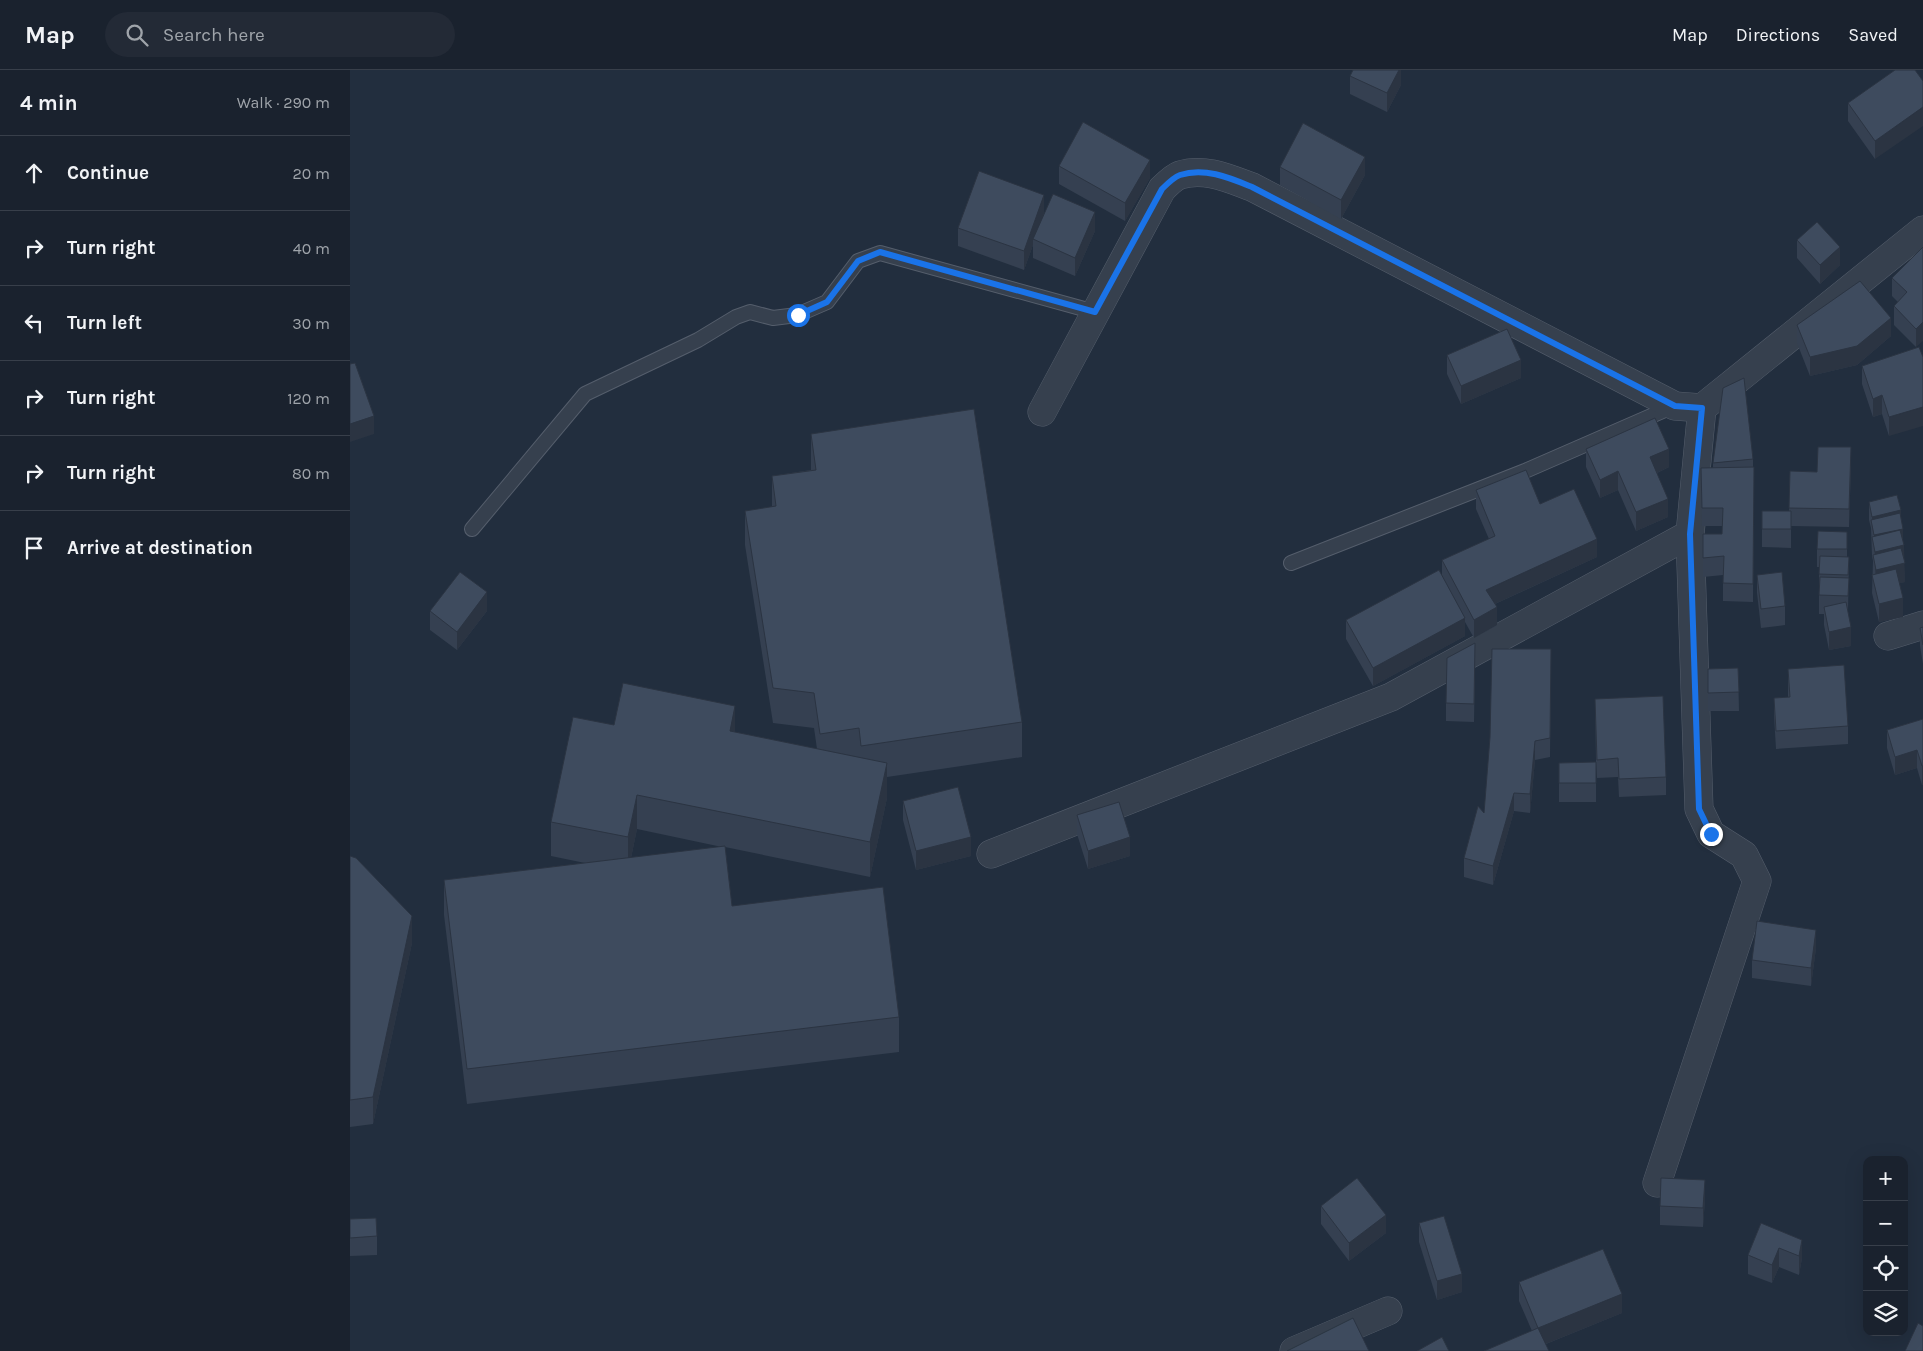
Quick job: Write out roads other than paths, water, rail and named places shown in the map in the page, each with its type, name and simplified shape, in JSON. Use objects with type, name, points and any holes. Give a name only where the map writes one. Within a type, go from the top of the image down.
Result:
[{"type":"street","points":[[1042,412],[1162,189],[1179,175],[1197,172],[1218,174],[1261,191],[1675,406],[1702,408],[1923,230]]},
{"type":"street","points":[[1658,1182],[1757,881],[1744,855],[1711,834],[1699,809],[1690,534],[1702,408]]},
{"type":"street","points":[[991,854],[1391,697],[1690,534]]},
{"type":"street","points":[[1888,636],[1923,625]]},
{"type":"street","points":[[1294,1351],[1388,1311]]},
{"type":"lane","points":[[472,528],[585,394],[698,340],[736,316],[750,312],[773,318],[798,315],[827,302],[858,261],[880,252],[1095,312]]},
{"type":"lane","points":[[1291,562],[1525,472],[1675,406]]}]
